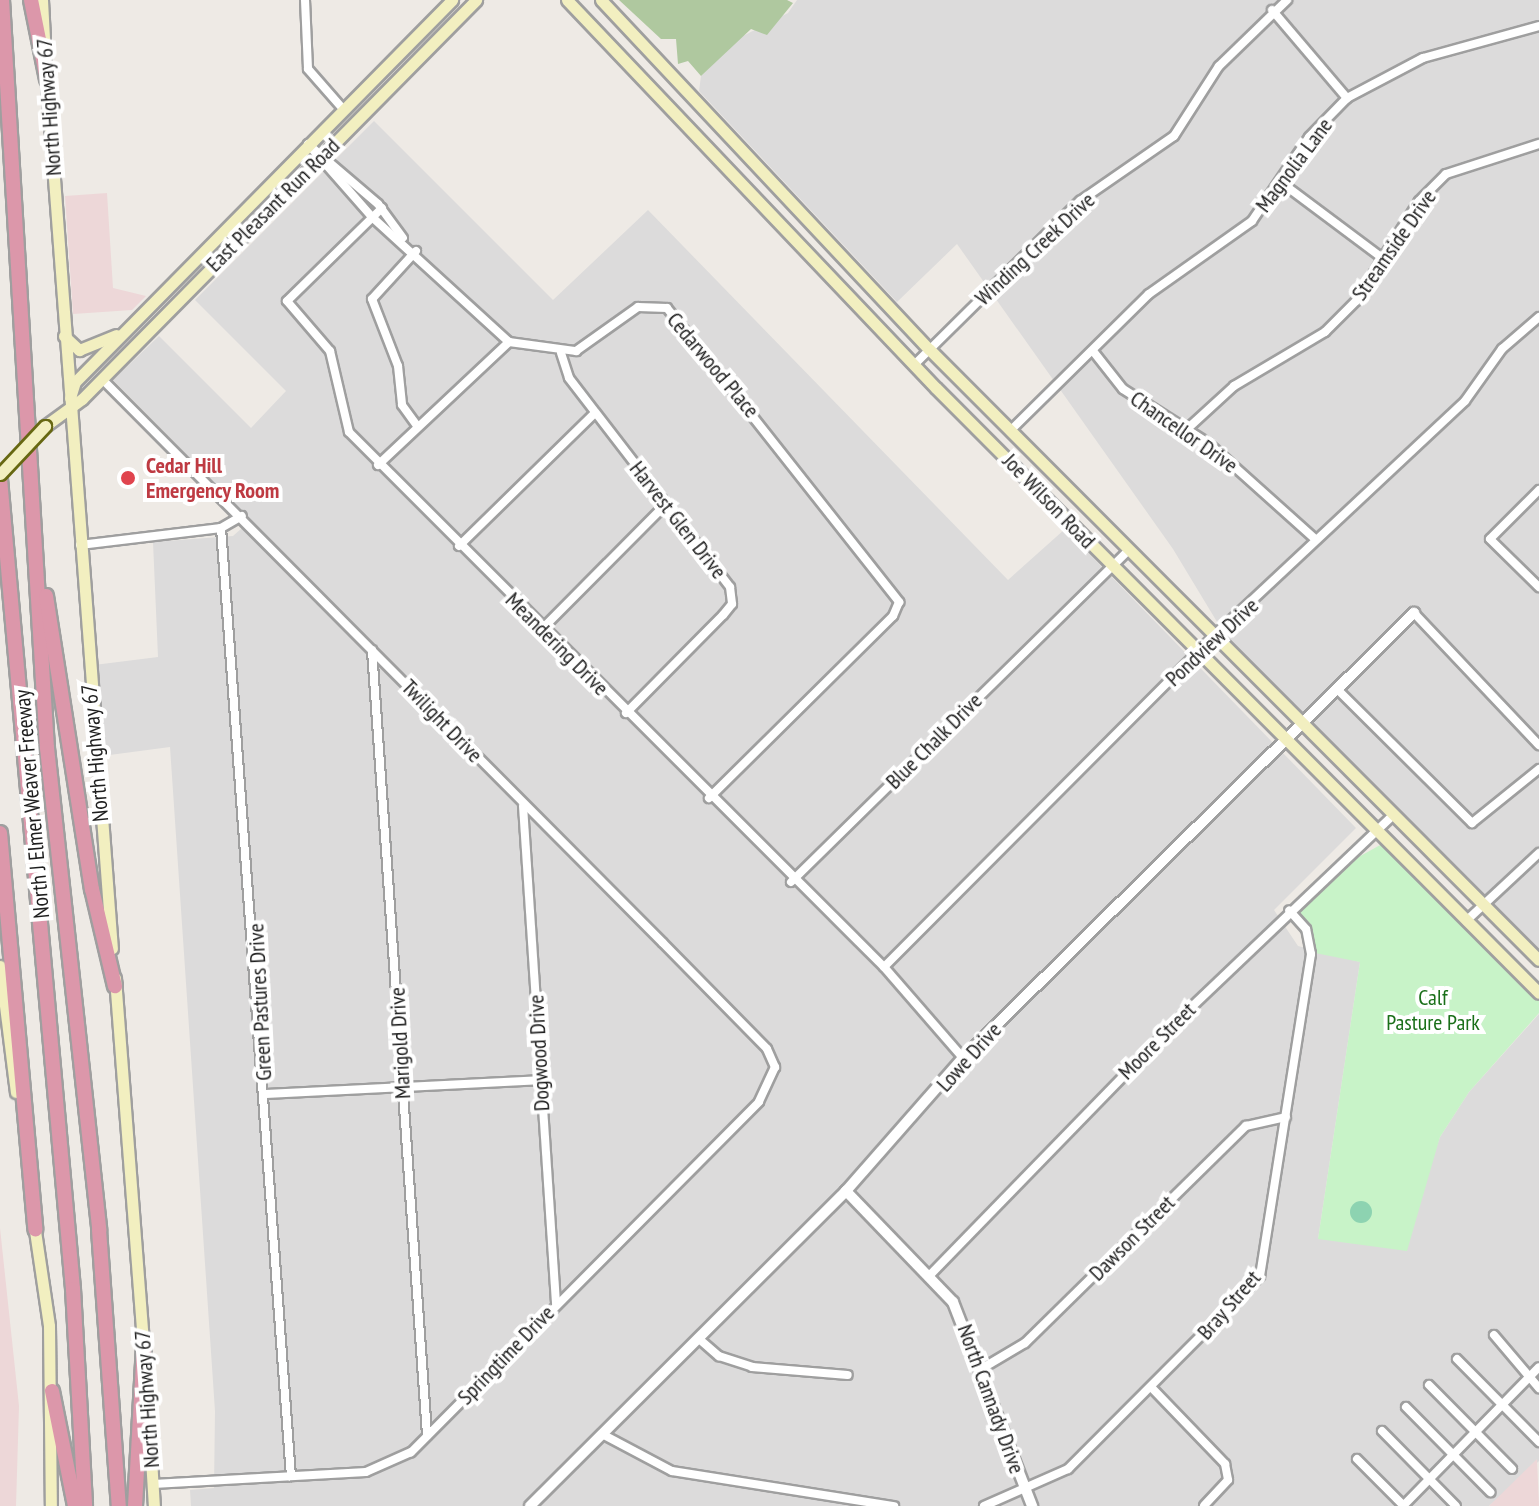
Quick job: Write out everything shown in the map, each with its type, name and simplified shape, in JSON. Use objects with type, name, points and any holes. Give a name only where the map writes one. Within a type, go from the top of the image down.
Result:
[{"type":"highway","name":"North J Elmer Weaver Freeway","points":[[2,0],[47,748],[99,1230],[119,1506]]},
{"type":"highway","points":[[31,0],[47,79]]},
{"type":"highway","name":"North J Elmer Weaver Freeway","points":[[0,477],[73,1289],[85,1506]]},
{"type":"highway","points":[[32,505],[92,889],[115,986]]},
{"type":"highway","points":[[0,608],[3,529]]},
{"type":"highway","points":[[0,833],[35,1229]]},
{"type":"highway","points":[[135,1506],[144,1344]]},
{"type":"highway","points":[[52,1391],[75,1506]]},
{"type":"main road","name":"North Highway 67","points":[[42,0],[67,406],[144,1344],[154,1506]]},
{"type":"main road","name":"East Pleasant Run Road","points":[[67,406],[75,382],[452,0]]},
{"type":"main road","name":"East Pleasant Run Road","points":[[0,477],[45,426],[102,379],[476,0]]},
{"type":"main road","name":"Joe Wilson Road","points":[[567,0],[1112,566],[1375,833],[1539,993]]},
{"type":"main road","name":"Joe Wilson Road","points":[[601,0],[929,349],[1539,960]]},
{"type":"main road","points":[[63,335],[77,350],[89,350],[127,329]]},
{"type":"main road","points":[[0,966],[35,1229],[52,1391],[51,1506]]},
{"type":"street","points":[[305,0],[308,69],[343,109]]},
{"type":"street","name":"Winding Creek Drive","points":[[915,364],[1080,201],[1174,136],[1219,66],[1272,10],[1287,0]]},
{"type":"street","points":[[1272,10],[1347,98]]},
{"type":"street","name":"Magnolia Lane","points":[[1012,429],[1149,294],[1252,221],[1282,183],[1309,137],[1347,98],[1423,58],[1539,26]]},
{"type":"street","points":[[308,144],[325,152],[382,208],[403,239]]},
{"type":"street","points":[[308,144],[316,161],[372,217],[403,239],[509,342],[378,465]]},
{"type":"street","name":"Streamside Drive","points":[[1186,430],[1234,386],[1325,332],[1385,260],[1419,201],[1446,174],[1539,144]]},
{"type":"street","points":[[1282,183],[1385,260]]},
{"type":"street","name":"Meandering Drive","points":[[382,208],[287,301],[330,351],[343,418],[378,465],[791,882],[884,967],[963,1058]]},
{"type":"street","points":[[416,251],[372,299],[398,366],[402,405],[418,427]]},
{"type":"street","name":"Cedarwood Place","points":[[509,342],[561,353],[594,345],[638,307],[667,308],[899,602],[893,616],[709,798]]},
{"type":"street","name":"Pondview Drive","points":[[884,967],[1215,635],[1465,401],[1502,349],[1539,317]]},
{"type":"street","name":"Chancellor Drive","points":[[1093,351],[1123,389],[1186,430],[1316,540]]},
{"type":"street","name":"Harvest Glen Drive","points":[[561,353],[595,413],[730,587],[732,604],[626,713]]},
{"type":"street","name":"Twilight Drive","points":[[102,379],[242,516],[767,1049],[775,1067]]},
{"type":"street","points":[[459,546],[595,413]]},
{"type":"street","points":[[1539,490],[1490,539],[1539,587]]},
{"type":"street","points":[[542,629],[666,504]]},
{"type":"street","points":[[78,545],[221,528],[242,516]]},
{"type":"street","name":"Green Pastures Drive","points":[[221,528],[291,1476]]},
{"type":"street","name":"Blue Chalk Drive","points":[[791,882],[1129,550]]},
{"type":"street","points":[[1414,613],[1539,745]]},
{"type":"street","name":"Lowe Drive","points":[[530,1506],[846,1191],[963,1058],[1414,613]]},
{"type":"street","name":"Marigold Drive","points":[[372,650],[427,1435]]},
{"type":"street","points":[[1338,690],[1472,823],[1539,769]]},
{"type":"street","name":"Dogwood Drive","points":[[523,803],[556,1304]]},
{"type":"street","name":"Moore Street","points":[[930,1275],[1289,910],[1392,816]]},
{"type":"street","points":[[1466,921],[1539,853]]},
{"type":"street","name":"Bray Street","points":[[984,1506],[1026,1493],[1068,1469],[1260,1276],[1311,954],[1306,929],[1289,910]]},
{"type":"street","name":"Springtime Drive","points":[[153,1484],[381,1468],[427,1435],[759,1102],[775,1067]]},
{"type":"street","points":[[265,1094],[540,1080]]},
{"type":"street","name":"Dawson Street","points":[[981,1369],[1025,1343],[1246,1126],[1286,1117]]},
{"type":"street","name":"North Cannady Drive","points":[[846,1191],[930,1275],[963,1319],[1032,1506]]},
{"type":"street","points":[[1494,1335],[1539,1388]]},
{"type":"street","points":[[698,1338],[719,1356],[752,1367],[848,1375]]},
{"type":"street","points":[[1457,1359],[1539,1442]]},
{"type":"street","points":[[1357,1459],[1402,1505],[1539,1367]]},
{"type":"street","points":[[1429,1385],[1512,1469]]},
{"type":"street","points":[[1151,1387],[1225,1464],[1228,1480],[1204,1506]]},
{"type":"street","points":[[1406,1407],[1490,1492]]},
{"type":"street","points":[[1382,1431],[1456,1506]]},
{"type":"street","points":[[602,1434],[672,1471],[894,1506]]},
{"type":"shaded area","points":[[797,0],[1539,0],[1539,949],[1231,645],[1173,549],[957,244],[897,302],[699,91],[701,76],[741,37],[788,13]]},
{"type":"shaded area","points":[[374,121],[553,300],[648,210],[1008,580],[1065,529],[1356,828],[1274,910],[1298,946],[1360,962],[1318,1239],[1415,1210],[1440,1137],[1469,1092],[1539,1014],[1539,1461],[1489,1506],[191,1506],[190,1490],[214,1488],[215,1411],[170,747],[102,756],[94,665],[158,657],[153,542],[233,536],[251,520],[113,380],[159,336],[251,428],[286,391],[195,300]]},
{"type":"shaded area","points":[[107,193],[113,288],[146,296],[132,310],[73,314],[65,196]]},
{"type":"shaded area","points":[[0,1228],[19,1406],[16,1506],[0,1506]]},
{"type":"shaded area","points":[[1537,1459],[1539,1506],[1489,1506]]},
{"type":"green space","points":[[619,0],[787,0],[793,3],[767,35],[751,29],[701,76],[688,61],[678,64],[676,39],[661,39]]},
{"type":"green space","name":"Calf Pasture Park","points":[[1382,844],[1539,999],[1539,1013],[1469,1092],[1440,1137],[1407,1251],[1318,1239],[1360,962],[1315,953],[1298,913],[1337,869]]},
{"type":"green space","points":[[1357,1201],[1365,1201],[1372,1212],[1365,1223],[1357,1223],[1350,1216],[1350,1208]]},
{"type":"place","name":"Cedar Hill Emergency Room","points":[[128,478]]}]
